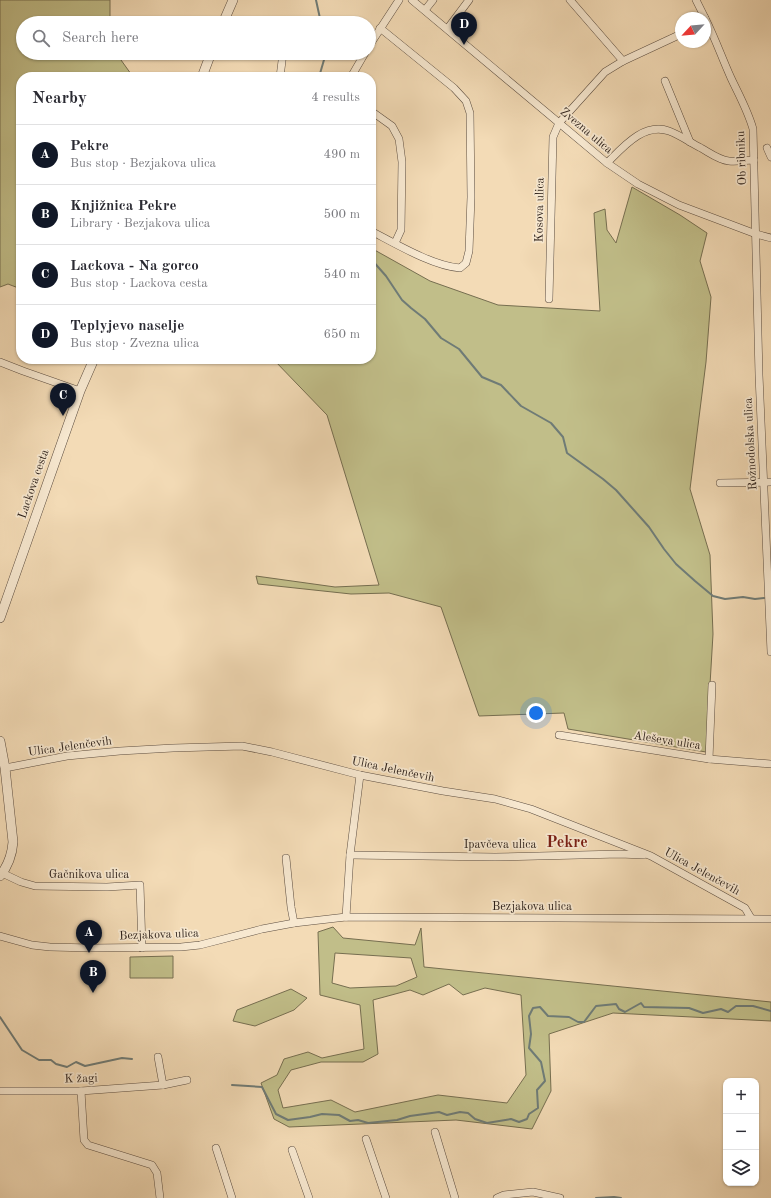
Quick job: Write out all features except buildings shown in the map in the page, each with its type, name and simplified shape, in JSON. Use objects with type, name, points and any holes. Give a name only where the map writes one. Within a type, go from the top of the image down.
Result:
[{"type":"street","points":[[226,16],[233,0]]},
{"type":"street","points":[[376,35],[400,0]]},
{"type":"street","name":"Zvezna ulica","points":[[412,0],[448,28],[608,163],[638,184],[679,205],[756,234],[771,238]]},
{"type":"street","points":[[425,10],[433,0]]},
{"type":"street","points":[[448,28],[469,0]]},
{"type":"street","points":[[570,0],[623,61]]},
{"type":"street","name":"Ob ribniku","points":[[696,0],[701,12]]},
{"type":"street","points":[[376,234],[430,260],[450,267],[460,268],[466,263],[469,250],[470,113],[466,101],[454,88],[380,28]]},
{"type":"street","name":"Ob ribniku","points":[[711,33],[749,114],[753,129],[753,185],[756,234]]},
{"type":"street","points":[[559,123],[605,72],[623,61],[675,37]]},
{"type":"street","points":[[204,72],[208,60]]},
{"type":"street","points":[[281,72],[282,60]]},
{"type":"street","points":[[354,72],[361,60]]},
{"type":"street","points":[[665,81],[690,142]]},
{"type":"street","points":[[376,115],[392,126],[399,139],[402,162],[401,230],[395,243]]},
{"type":"street","name":"Kosova ulica","points":[[549,299],[553,137],[559,123]]},
{"type":"street","points":[[608,163],[622,148],[636,137],[651,130],[661,129],[670,131],[716,157],[729,161],[754,160]]},
{"type":"street","name":"Ob ribniku","points":[[767,148],[771,157]]},
{"type":"street","name":"Rožnodolska ulica","points":[[756,234],[759,375],[768,482],[771,652]]},
{"type":"street","points":[[0,362],[23,372],[80,392]]},
{"type":"street","name":"Lackova cesta","points":[[0,618],[46,485],[92,364]]},
{"type":"street","points":[[720,483],[768,482]]},
{"type":"street","points":[[709,759],[712,685]]},
{"type":"street","name":"Aleševa ulica","points":[[559,735],[709,759],[771,764]]},
{"type":"street","points":[[0,741],[6,768],[13,842],[12,854],[1,875]]},
{"type":"street","name":"Ulica Jelenčevih","points":[[6,768],[67,756],[120,751],[242,746],[272,752],[360,775],[502,801],[531,809],[651,856],[745,908],[751,918]]},
{"type":"street","points":[[346,918],[350,855],[360,775]]},
{"type":"street","name":"Ipavčeva ulica","points":[[350,855],[495,857],[620,854],[651,856]]},
{"type":"street","points":[[286,858],[294,923]]},
{"type":"street","name":"Gačnikova ulica","points":[[1,875],[35,886],[140,886],[142,948]]},
{"type":"street","name":"Bezjakova ulica","points":[[0,936],[32,945],[50,947],[142,948],[200,946],[262,929],[294,923],[346,918],[771,919]]},
{"type":"street","points":[[158,1057],[163,1085]]},
{"type":"street","name":"K žagi","points":[[0,1091],[81,1091],[163,1085],[187,1080]]},
{"type":"street","points":[[81,1091],[84,1140],[88,1146],[152,1165],[157,1173],[160,1198]]},
{"type":"street","points":[[435,1132],[455,1198]]},
{"type":"street","points":[[366,1139],[386,1198]]},
{"type":"street","points":[[216,1148],[232,1198]]},
{"type":"street","points":[[292,1150],[309,1198]]},
{"type":"street","points":[[497,1198],[504,1195],[533,1192],[560,1198]]},
{"type":"shaded area","points":[[0,0],[110,0],[110,16],[16,16],[16,60],[121,60],[130,72],[16,72],[16,287],[8,284],[0,287]]},
{"type":"shaded area","points":[[632,187],[680,215],[707,233],[700,261],[711,297],[706,362],[690,489],[710,555],[713,634],[706,752],[568,729],[564,713],[479,716],[441,607],[389,593],[351,594],[258,584],[256,576],[335,587],[379,585],[327,415],[278,364],[376,364],[376,251],[430,281],[498,305],[600,311],[594,213],[605,209],[607,230],[616,243]]},
{"type":"shaded area","points":[[333,927],[343,938],[415,945],[421,928],[424,967],[771,1002],[771,1021],[613,1013],[549,1034],[551,1091],[532,1129],[456,1120],[289,1127],[274,1119],[261,1083],[277,1075],[284,1059],[308,1052],[322,1058],[364,1049],[360,1005],[320,995],[318,932]],"holes":[[[335,953],[411,958],[417,977],[396,986],[350,988],[332,983]],[[449,984],[463,995],[485,988],[521,995],[526,1075],[507,1103],[438,1095],[355,1112],[331,1100],[283,1108],[278,1090],[291,1070],[321,1062],[363,1062],[378,1054],[373,1000],[410,990],[423,995]]]},
{"type":"shaded area","points":[[173,956],[173,978],[130,978],[130,957]]},
{"type":"shaded area","points":[[291,989],[307,998],[294,1010],[255,1026],[233,1021],[237,1010]]},
{"type":"waterway","points":[[316,0],[319,16]]},
{"type":"waterway","points":[[320,72],[324,60]]},
{"type":"waterway","points":[[376,265],[386,276],[402,300],[425,319],[441,338],[459,349],[482,377],[501,385],[521,406],[551,423],[563,437],[567,453],[616,490],[649,527],[676,564],[695,581],[713,596],[725,599],[743,597],[755,599],[764,598]]},
{"type":"waterway","points":[[232,1085],[262,1087],[276,1114],[288,1120],[322,1114],[339,1115],[350,1121],[358,1120],[368,1123],[397,1120],[410,1116],[439,1112],[447,1115],[460,1112],[468,1113],[475,1119],[487,1123],[511,1119],[519,1122],[527,1119],[529,1114],[538,1108],[537,1090],[545,1081],[541,1062],[529,1048],[531,1034],[529,1016],[533,1008],[540,1007],[548,1016],[569,1017],[578,1022],[584,1022],[596,1006],[616,1004],[619,1009],[625,1012],[641,1003],[644,1007],[689,1008],[703,1013],[721,1009],[728,1012],[736,1006],[753,1006],[771,1011]]},
{"type":"waterway","points":[[0,1017],[22,1050],[39,1060],[51,1060],[56,1064],[67,1067],[76,1062],[85,1066],[122,1058],[132,1059]]},
{"type":"waterway","points":[[596,1198],[621,1198]]},
{"type":"place","name":"Teplyjevo naselje","points":[[464,45]]},
{"type":"place","name":"Lackova - Na gorco","points":[[63,416]]},
{"type":"place","name":"Pekre","points":[[89,953]]},
{"type":"place","name":"Knjižnica Pekre","points":[[93,993]]},
{"type":"district","name":"Pekre","points":[[567,843]]}]
